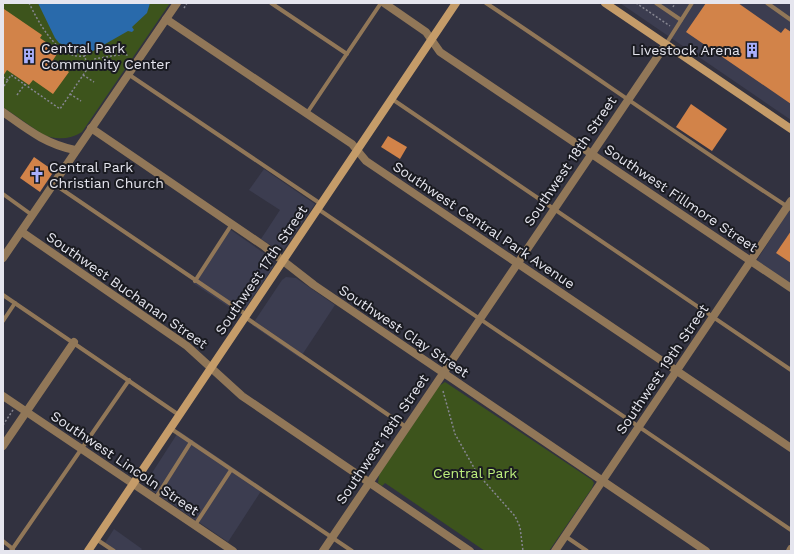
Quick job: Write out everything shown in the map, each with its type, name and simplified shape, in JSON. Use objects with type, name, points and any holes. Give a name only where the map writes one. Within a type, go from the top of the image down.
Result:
[{"type":"main road","name":"Southwest 17th Street","points":[[88,551],[456,3]]},
{"type":"main road","points":[[606,3],[791,129]]},
{"type":"street","points":[[3,258],[54,184],[75,150],[177,3]]},
{"type":"street","name":"Southwest Fillmore Street","points":[[382,3],[426,32],[440,52],[791,288]]},
{"type":"street","name":"Southwest Central Park Avenue","points":[[166,19],[352,144],[366,161],[791,448]]},
{"type":"street","name":"Southwest 18th Street","points":[[322,551],[590,153],[666,44]]},
{"type":"street","points":[[3,112],[45,141],[60,147],[75,150]]},
{"type":"street","name":"Southwest Clay Street","points":[[91,128],[232,224],[283,262],[443,373],[706,551]]},
{"type":"street","name":"Southwest 19th Street","points":[[555,551],[790,205]]},
{"type":"street","name":"Southwest Buchanan Street","points":[[22,232],[187,346],[242,396],[470,551]]},
{"type":"street","points":[[3,446],[74,342]]},
{"type":"street","name":"Southwest Lincoln Street","points":[[3,396],[233,551]]},
{"type":"lane","points":[[271,3],[347,54]]},
{"type":"lane","points":[[307,113],[382,3]]},
{"type":"lane","points":[[486,3],[628,98],[737,174],[790,205]]},
{"type":"lane","points":[[656,3],[680,20]]},
{"type":"lane","points":[[666,44],[692,3]]},
{"type":"lane","points":[[767,3],[791,20]]},
{"type":"lane","points":[[128,74],[480,318],[791,530]]},
{"type":"lane","points":[[392,99],[791,370]]},
{"type":"lane","points":[[54,184],[406,427]]},
{"type":"lane","points":[[3,194],[33,215]]},
{"type":"lane","points":[[196,281],[232,224]]},
{"type":"lane","points":[[3,295],[74,342],[179,416]]},
{"type":"lane","points":[[3,321],[15,303]]},
{"type":"lane","points":[[3,541],[12,550],[129,380]]},
{"type":"lane","points":[[170,428],[352,551]]},
{"type":"lane","points":[[155,499],[191,442]]},
{"type":"lane","points":[[195,525],[232,470]]},
{"type":"lane","points":[[565,536],[587,551]]},
{"type":"lane","points":[[96,539],[114,551]]},
{"type":"path","points":[[29,3],[54,44],[65,51],[85,56]]},
{"type":"path","points":[[636,3],[670,26]]},
{"type":"path","points":[[672,7],[675,3]]},
{"type":"path","points":[[79,48],[88,46]]},
{"type":"path","points":[[84,47],[87,69]]},
{"type":"path","points":[[4,86],[11,75],[60,109],[94,59],[124,54],[129,56]]},
{"type":"path","points":[[83,75],[94,82]]},
{"type":"path","points":[[3,77],[8,80]]},
{"type":"path","points":[[17,95],[25,84]]},
{"type":"path","points":[[70,94],[81,101]]},
{"type":"path","points":[[443,391],[455,434],[477,473],[515,516],[520,528],[523,551]]},
{"type":"shaded area","points":[[620,3],[791,3],[791,120]]},
{"type":"shaded area","points":[[264,169],[315,204],[282,252],[261,239],[280,210],[249,190]]},
{"type":"shaded area","points":[[791,207],[791,285],[759,263],[757,260]]},
{"type":"shaded area","points":[[228,228],[271,258],[273,263],[273,267],[241,315],[193,283]]},
{"type":"shaded area","points":[[286,277],[296,278],[335,305],[300,358],[252,325],[282,280]]},
{"type":"shaded area","points":[[179,431],[263,488],[228,542],[150,489],[148,485],[150,476]]},
{"type":"shaded area","points":[[114,529],[142,549],[140,551],[110,551],[103,546]]},
{"type":"green space","points":[[3,3],[170,3],[82,132],[72,137],[57,138],[42,134],[3,107]]},
{"type":"green space","name":"Central Park","points":[[445,382],[592,480],[594,483],[549,551],[485,551],[385,483],[382,486],[378,483],[379,475],[439,386]]},
{"type":"water","points":[[38,3],[150,3],[147,13],[132,27],[134,30],[132,32],[128,31],[93,51],[82,54],[72,51],[67,46],[59,43],[55,38]]},
{"type":"building","name":"Livestock Arena","points":[[706,3],[738,3],[781,33],[785,28],[791,32],[791,104],[686,32]]},
{"type":"building","name":"Central Park Community Center","points":[[4,9],[42,35],[40,38],[59,51],[53,60],[69,72],[53,94],[33,80],[29,85],[7,70],[3,76]]},
{"type":"building","points":[[691,104],[727,129],[712,151],[676,127]]},
{"type":"building","points":[[388,136],[407,147],[400,159],[381,147]]},
{"type":"building","name":"Central Park Christian Church","points":[[34,157],[54,171],[40,192],[20,178]]},
{"type":"building","points":[[791,231],[791,263],[776,253]]},
{"type":"place","name":"Livestock Arena","points":[[752,50]]},
{"type":"place","name":"Central Park Community Center","points":[[29,56]]},
{"type":"place","name":"Central Park Christian Church","points":[[37,175]]}]
